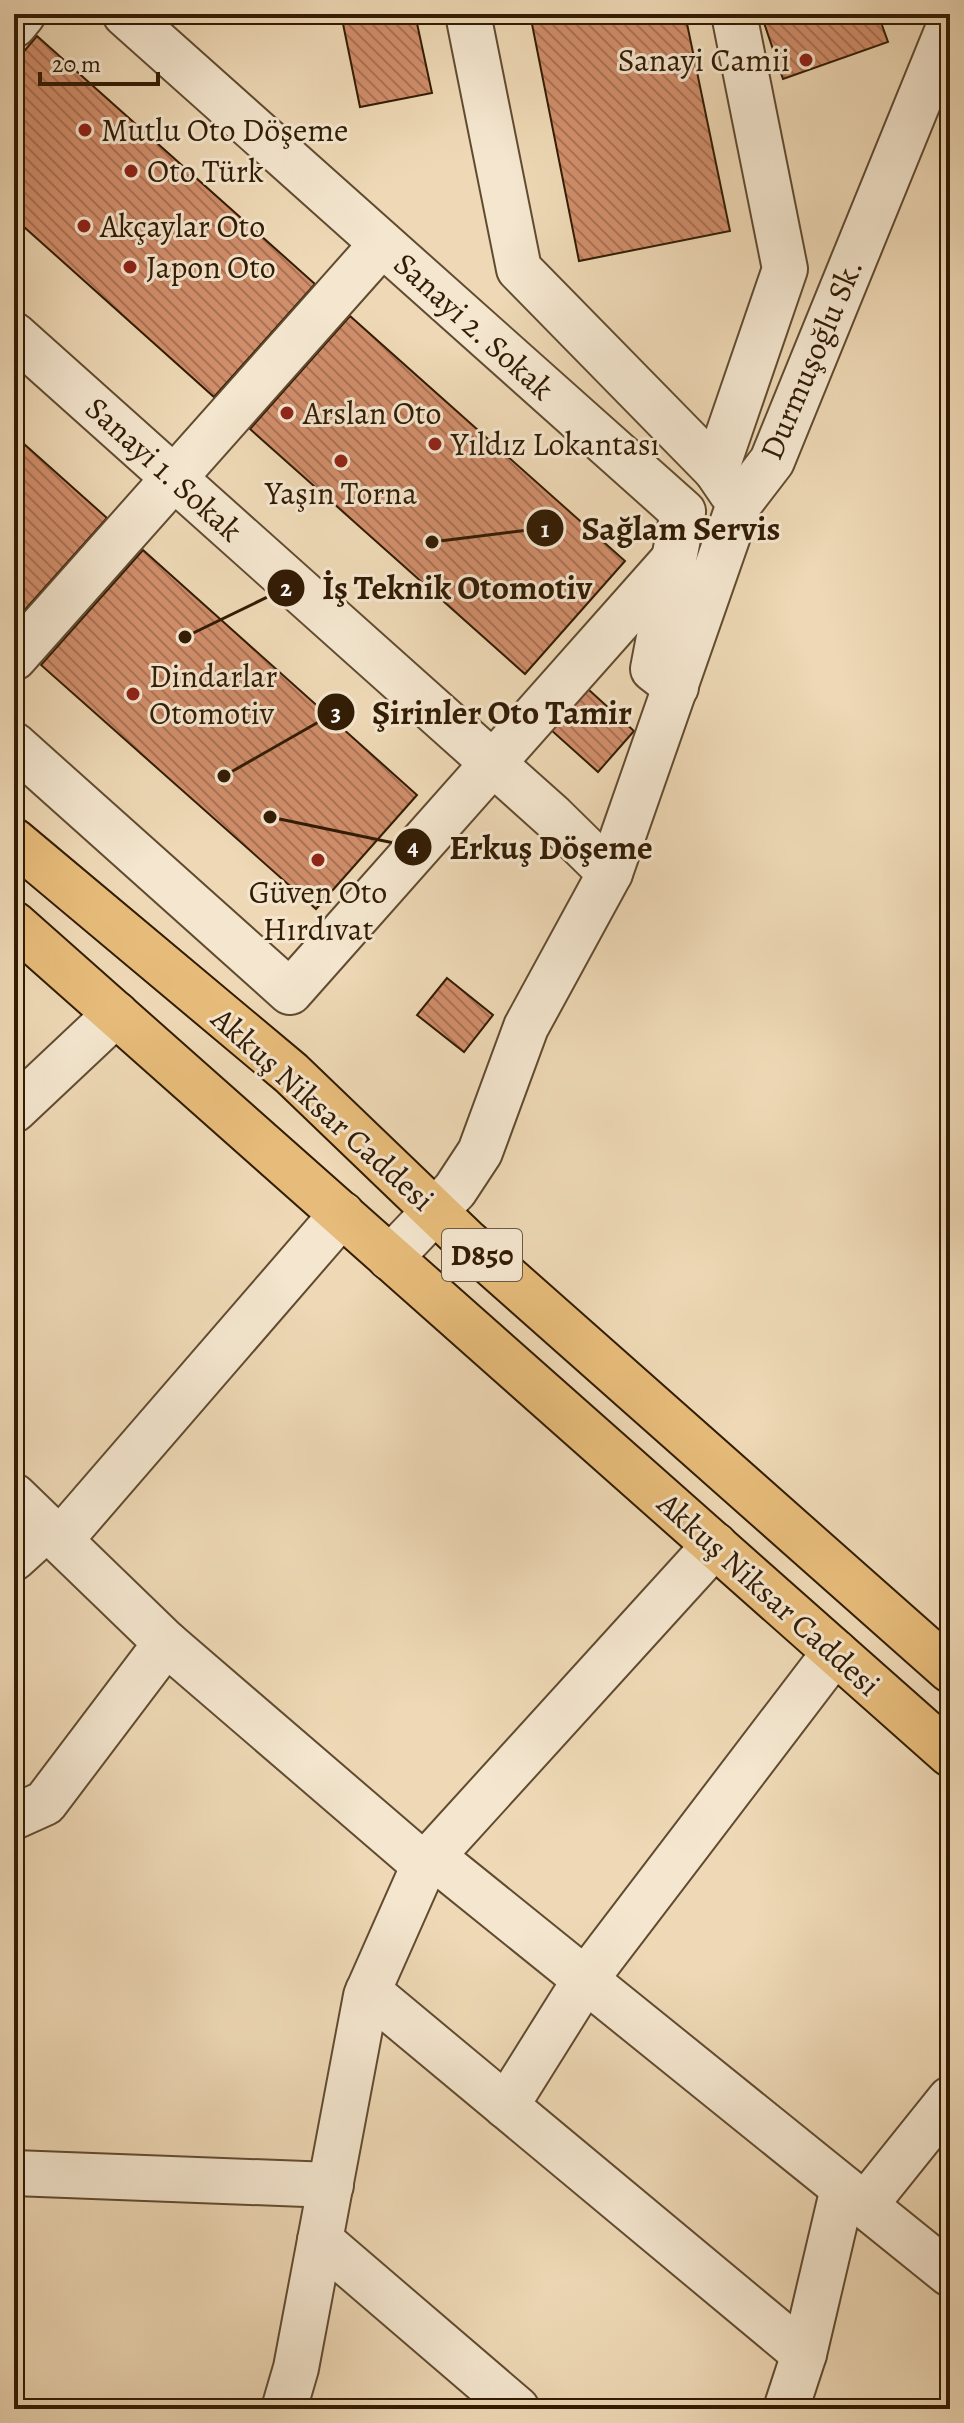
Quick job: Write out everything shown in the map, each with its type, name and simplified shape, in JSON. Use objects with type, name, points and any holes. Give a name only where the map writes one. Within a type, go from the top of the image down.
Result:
[{"type":"main road","name":"Akkuş Niksar Caddesi","points":[[14,841],[291,1073],[434,1211],[950,1670]]},
{"type":"main road","name":"Akkuş Niksar Caddesi","points":[[14,924],[950,1754]]},
{"type":"street","points":[[14,25],[23,14]]},
{"type":"street","name":"Sanayi 2. Sokak","points":[[125,14],[683,512],[653,669],[676,687]]},
{"type":"street","points":[[468,14],[519,269],[727,487]]},
{"type":"street","points":[[727,487],[785,269],[734,14]]},
{"type":"street","name":"Durmuşoğlu Sk.","points":[[390,1258],[455,1190],[480,1152],[526,1027],[610,873],[676,687],[727,487],[772,461],[950,24]]},
{"type":"street","points":[[14,658],[382,244]]},
{"type":"street","name":"Sanayi 1. Sokak","points":[[14,335],[493,763],[610,873]]},
{"type":"street","points":[[14,745],[290,992],[674,559]]},
{"type":"street","points":[[14,1110],[116,1014]]},
{"type":"street","points":[[14,1558],[54,1534],[342,1214]]},
{"type":"street","points":[[14,1496],[166,1643],[428,1860],[585,1980],[950,2274]]},
{"type":"street","points":[[284,2409],[296,2368],[368,1991],[428,1860],[715,1545]]},
{"type":"street","points":[[14,1817],[45,1803],[166,1643]]},
{"type":"street","points":[[506,2106],[585,1980],[835,1652]]},
{"type":"street","points":[[368,1991],[804,2354]]},
{"type":"street","points":[[786,2409],[854,2197],[950,2099]]},
{"type":"street","points":[[14,2173],[331,2185]]},
{"type":"street","points":[[320,2240],[517,2409]]},
{"type":"building","points":[[341,14],[415,14],[432,93],[360,107]]},
{"type":"building","points":[[530,14],[685,14],[730,231],[579,261]]},
{"type":"building","name":"Sanayi Camii","points":[[761,14],[878,14],[888,42],[783,79]]},
{"type":"building","points":[[37,36],[315,284],[214,397],[14,218],[14,63]]},
{"type":"building","points":[[350,316],[625,561],[525,674],[250,429]]},
{"type":"building","points":[[14,435],[107,518],[14,622]]},
{"type":"building","points":[[143,550],[417,795],[316,909],[41,665]]},
{"type":"building","points":[[577,679],[634,731],[598,772],[541,721]]},
{"type":"building","points":[[447,978],[493,1015],[464,1052],[417,1015]]},
{"type":"place","name":"Sanayi Camii","points":[[806,60]]},
{"type":"place","name":"Mutlu Oto Döşeme","points":[[85,130]]},
{"type":"place","name":"Oto Türk","points":[[131,171]]},
{"type":"place","name":"Akçaylar Oto","points":[[84,226]]},
{"type":"place","name":"Japon Oto","points":[[130,267]]},
{"type":"place","name":"Arslan Oto","points":[[287,413]]},
{"type":"place","name":"Yıldız Lokantası","points":[[435,444]]},
{"type":"place","name":"Yaşın Torna","points":[[341,461]]},
{"type":"place","name":"Sağlam Servis","points":[[432,542]]},
{"type":"place","name":"İş Teknik Otomotiv","points":[[185,637]]},
{"type":"place","name":"Dindarlar Otomotiv","points":[[133,694]]},
{"type":"place","name":"Şirinler Oto Tamir","points":[[224,776]]},
{"type":"place","name":"Erkuş Döşeme","points":[[270,817]]},
{"type":"place","name":"Güven Oto Hırdıvat","points":[[318,860]]}]
